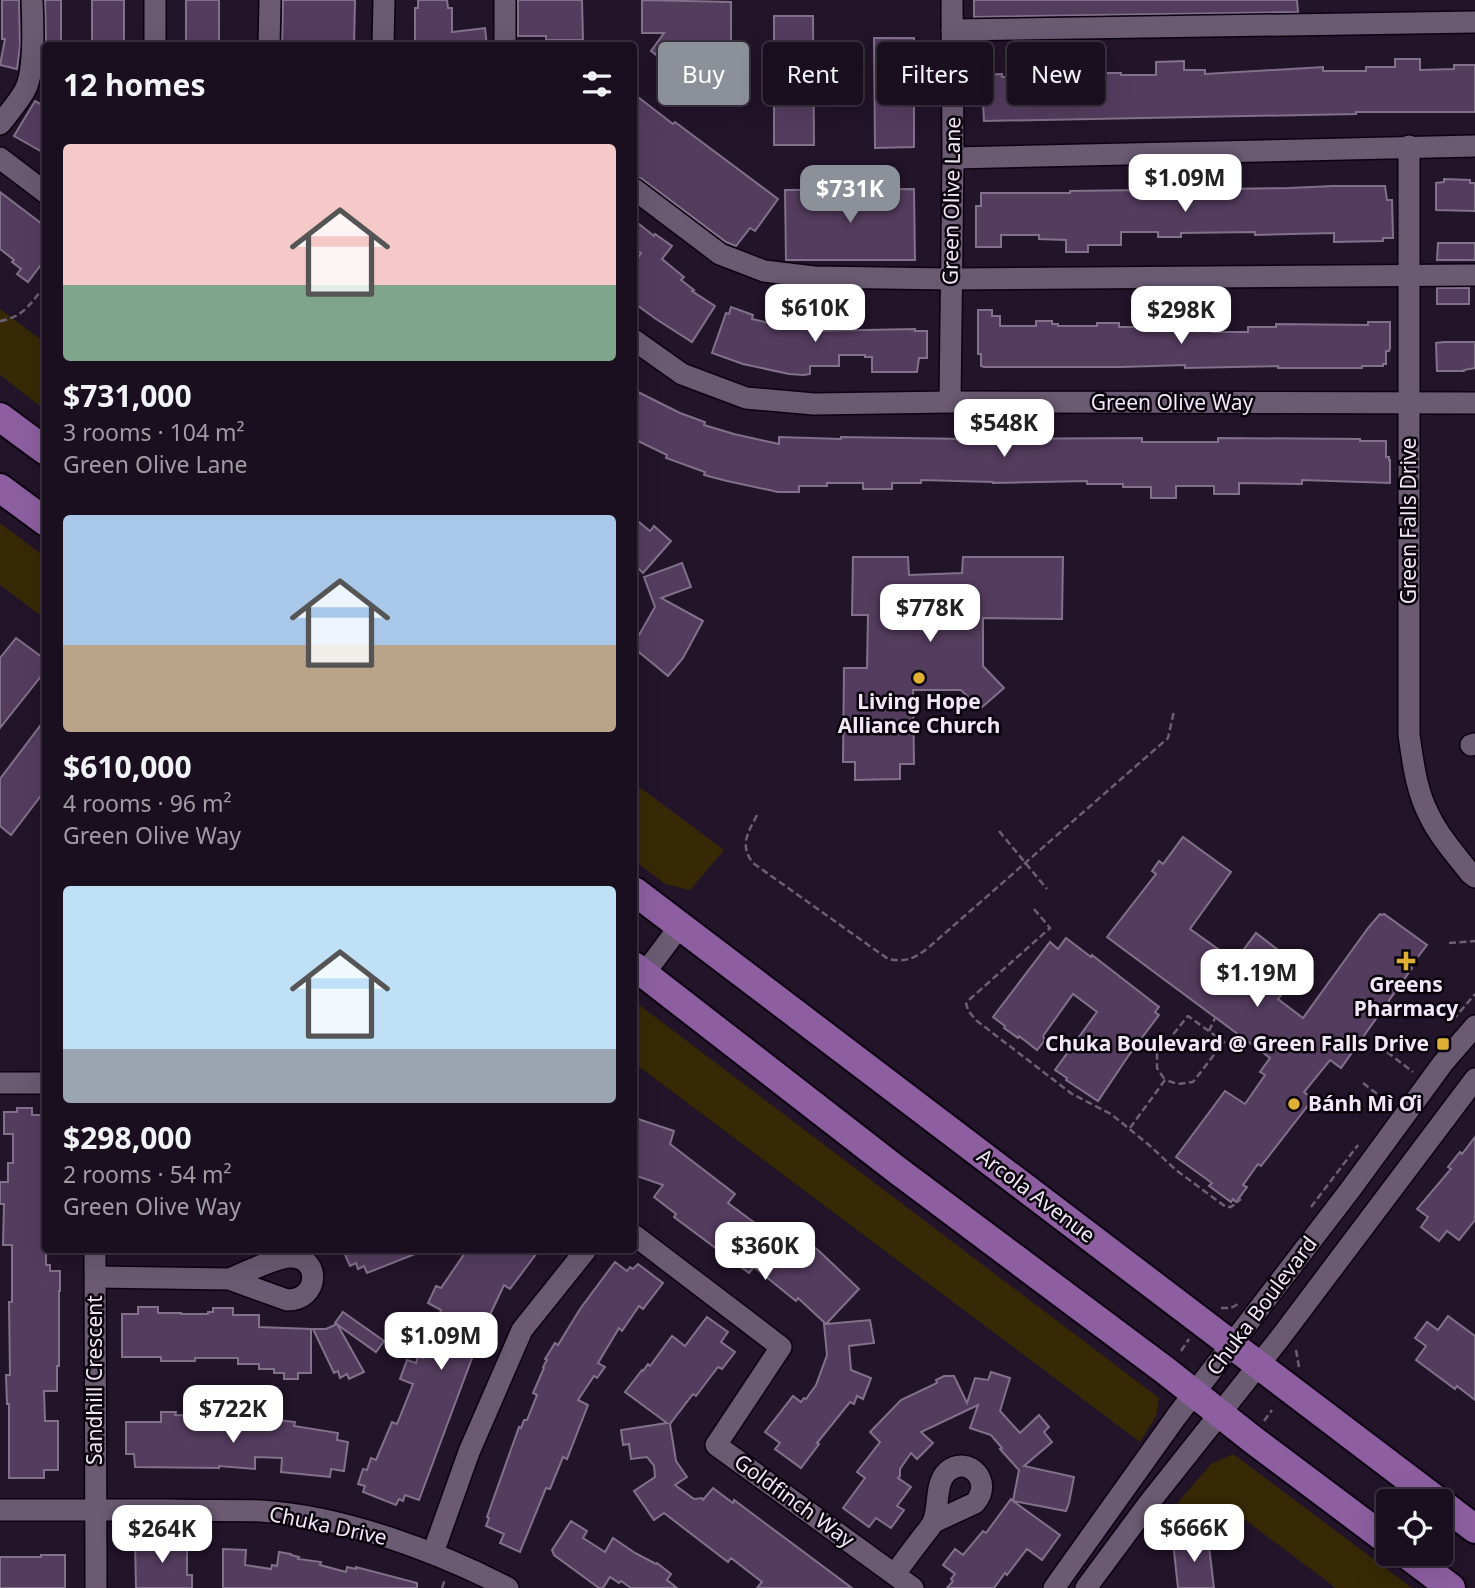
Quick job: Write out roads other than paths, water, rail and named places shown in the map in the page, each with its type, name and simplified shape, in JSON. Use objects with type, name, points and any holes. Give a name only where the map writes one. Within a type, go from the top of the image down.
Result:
[{"type":"main road","points":[[0,417],[42,448]]},
{"type":"main road","points":[[0,488],[42,519]]},
{"type":"main road","name":"Arcola Avenue","points":[[637,893],[1423,1489]]},
{"type":"main road","points":[[639,970],[897,1170],[1376,1532]]},
{"type":"main road","name":"Arcola Avenue","points":[[1453,1512],[1475,1528]]},
{"type":"main road","points":[[1422,1566],[1451,1588]]},
{"type":"street","points":[[0,124],[26,88],[32,51],[32,0]]},
{"type":"street","points":[[155,0],[155,42]]},
{"type":"street","points":[[269,42],[270,0]]},
{"type":"street","points":[[383,42],[384,0]]},
{"type":"street","points":[[505,0],[505,42]]},
{"type":"street","name":"Green Olive Lane","points":[[950,402],[952,0]]},
{"type":"street","points":[[952,30],[1475,22]]},
{"type":"street","name":"Green Falls Drive","points":[[1409,146],[1409,735],[1414,771],[1428,814],[1442,837],[1475,877]]},
{"type":"street","points":[[953,158],[1475,146]]},
{"type":"street","points":[[0,158],[42,190]]},
{"type":"street","points":[[637,191],[720,254],[764,271],[814,277],[951,279],[1475,275]]},
{"type":"street","name":"Green Olive Way","points":[[637,342],[682,374],[746,398],[814,404],[1475,403]]},
{"type":"street","points":[[639,970],[680,926]]},
{"type":"street","name":"Chuka Boulevard","points":[[1054,1588],[1195,1394],[1443,1063],[1475,1026]]},
{"type":"street","name":"Chuka Boulevard","points":[[1086,1588],[1374,1215],[1475,1079]]},
{"type":"street","points":[[0,1083],[42,1083]]},
{"type":"street","name":"Goldfinch Way","points":[[637,1237],[781,1347],[716,1445],[914,1588]]},
{"type":"street","name":"Sandhill Crescent","points":[[95,1253],[95,1510]]},
{"type":"street","points":[[433,1553],[469,1452],[522,1331],[584,1253]]},
{"type":"street","points":[[96,1277],[229,1279]]},
{"type":"street","name":"Chuka Drive","points":[[0,1510],[261,1511],[307,1517],[370,1532],[433,1553],[508,1588]]},
{"type":"street","points":[[95,1510],[96,1588]]},
{"type":"street","points":[[895,1574],[934,1522]]},
{"type":"place","name":"Living Hope Alliance Church","points":[[919,678]]},
{"type":"place","name":"Greens Pharmacy","points":[[1406,961]]},
{"type":"place","name":"Chuka Boulevard @ Green Falls Drive","points":[[1443,1044]]},
{"type":"place","name":"Bánh Mì Ơi","points":[[1294,1104]]}]
